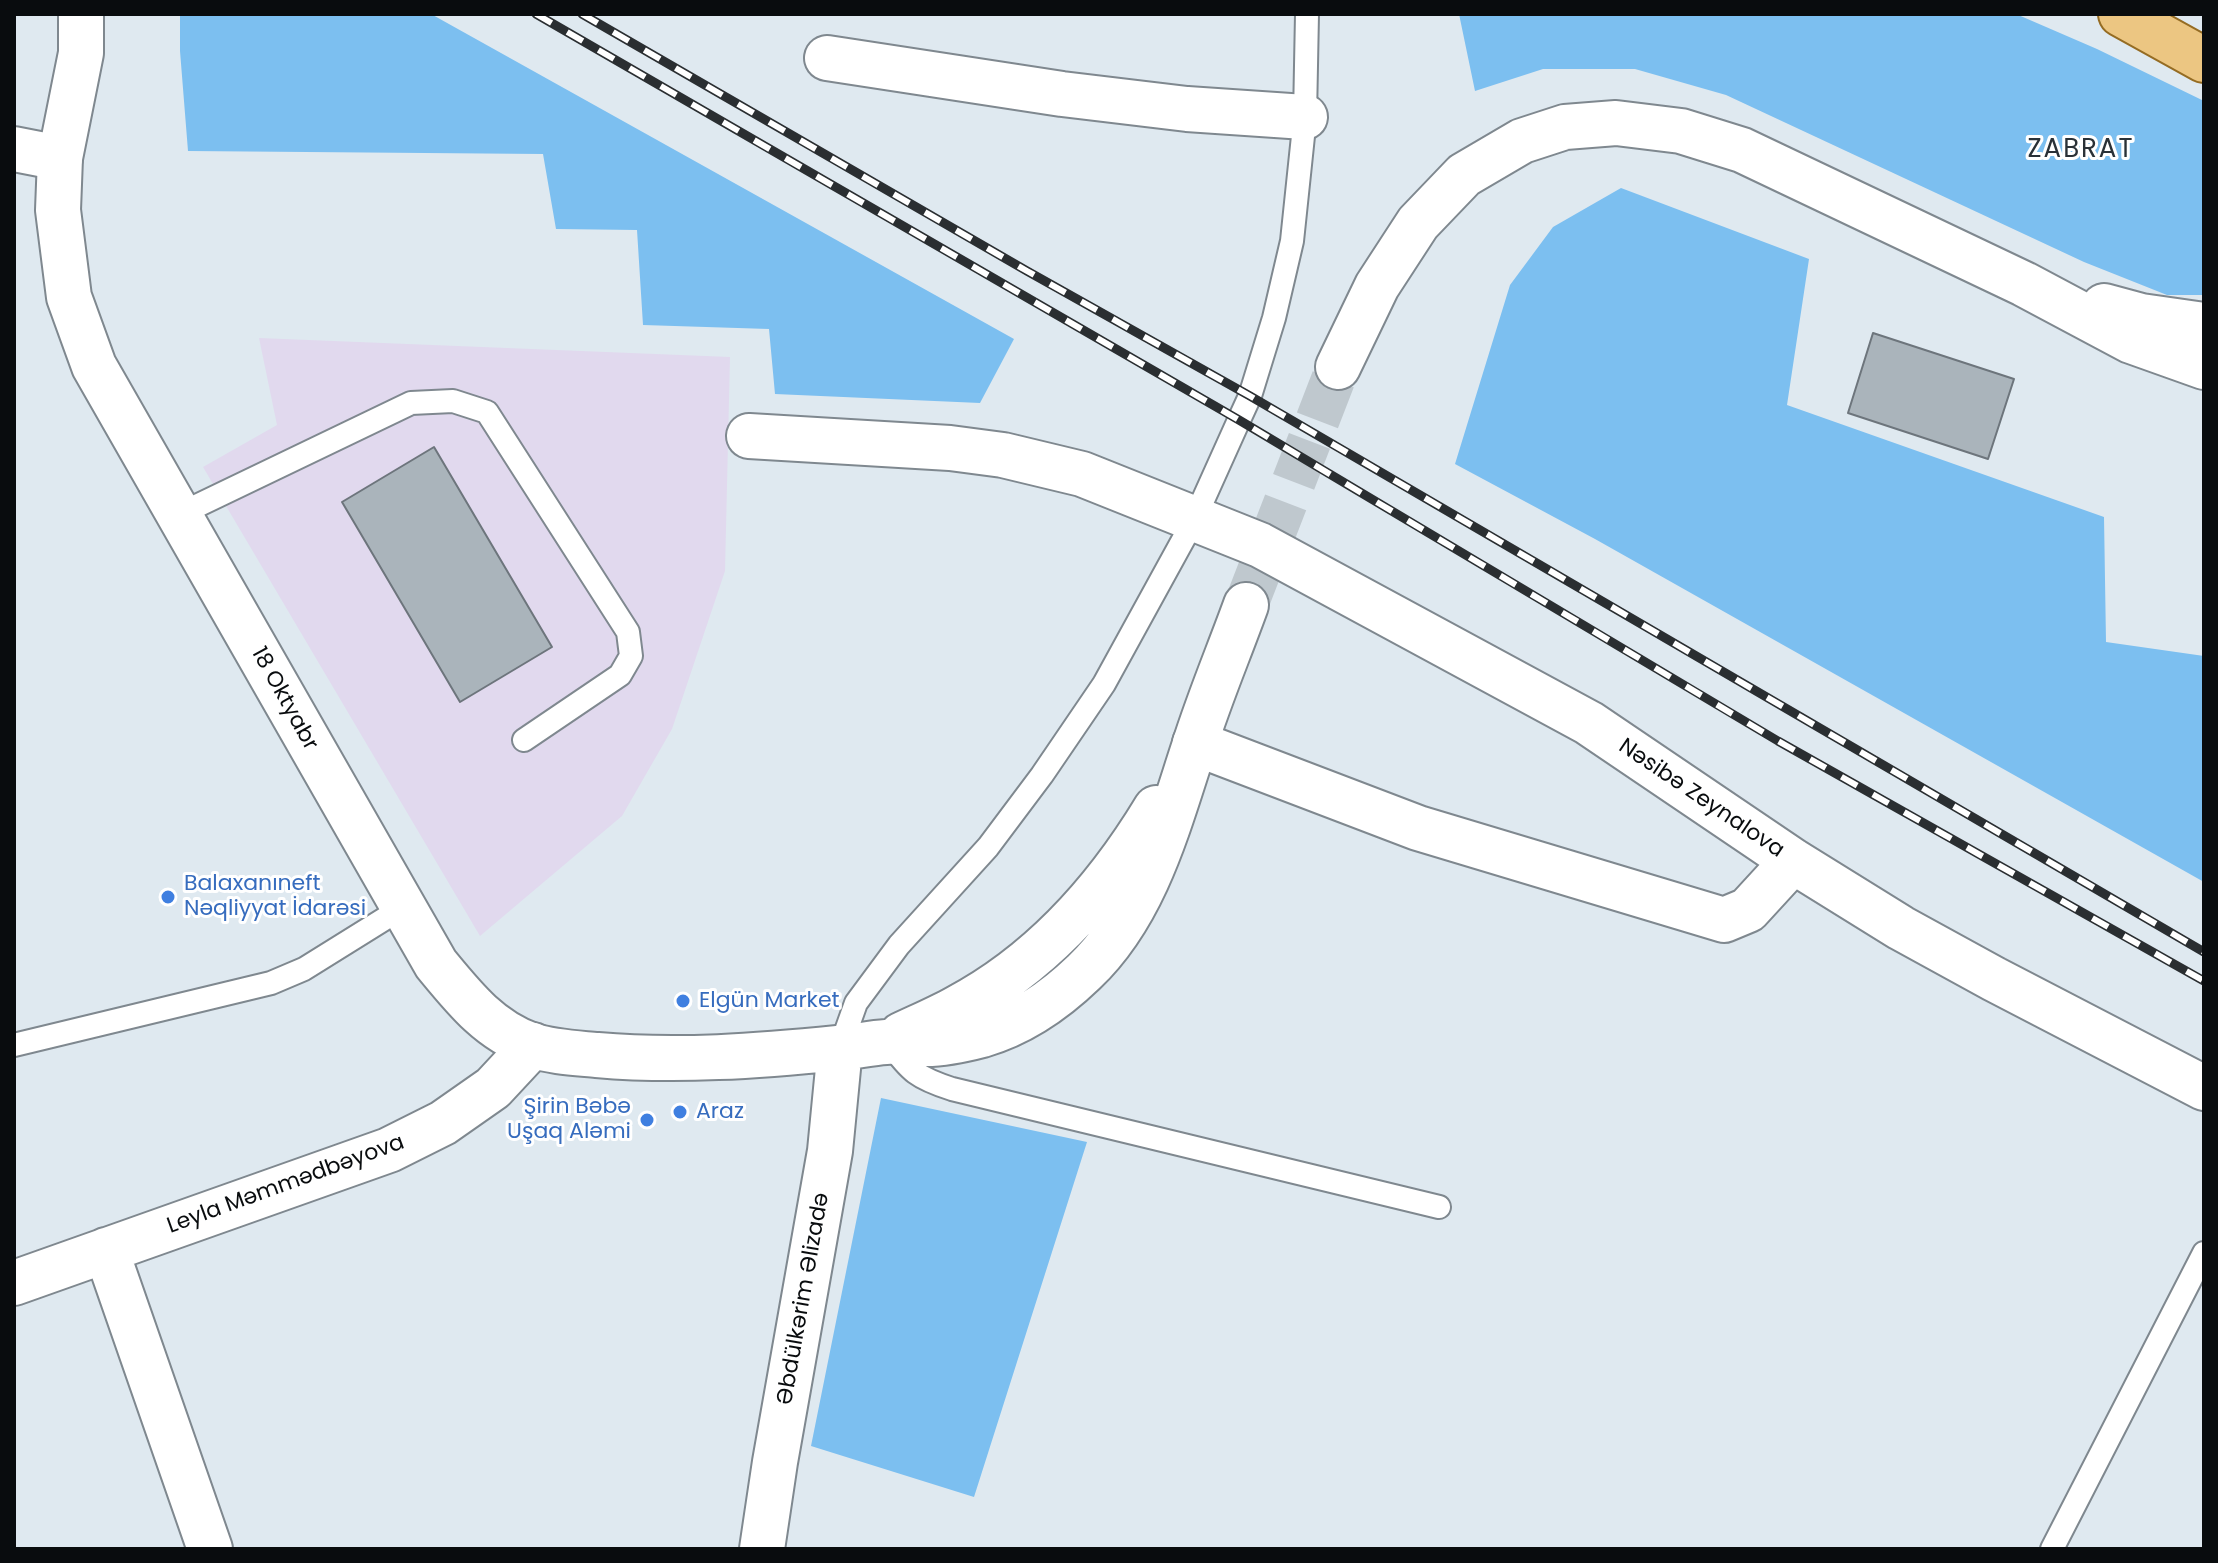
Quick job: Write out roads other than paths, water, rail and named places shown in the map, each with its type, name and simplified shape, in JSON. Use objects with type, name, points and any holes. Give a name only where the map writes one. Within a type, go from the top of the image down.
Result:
[{"type":"main road","points":[[2121,14],[2204,60]]},
{"type":"street","name":"18 Oktyabr","points":[[81,14],[81,53],[60,158],[58,210],[69,297],[94,366],[436,964],[471,1007],[500,1031],[533,1045],[574,1053],[680,1058],[840,1048],[888,1041],[923,1044],[950,1042],[983,1035],[1014,1023],[1054,997],[1085,971],[1114,937],[1137,902],[1166,835],[1195,743],[1246,605]]},
{"type":"street","points":[[827,58],[1062,94],[1187,109],[1305,117]]},
{"type":"street","points":[[1338,367],[1377,286],[1418,223],[1464,175],[1522,141],[1565,127],[1616,123],[1681,131],[1742,150],[2024,284],[2131,341],[2204,367]]},
{"type":"street","points":[[14,149],[60,158]]},
{"type":"street","points":[[2024,284],[2141,316],[2204,325]]},
{"type":"street","name":"Nəsibə Zeynalova","points":[[749,436],[950,448],[1003,455],[1082,474],[1260,545],[1589,723],[1793,861],[1914,935],[2204,1088]]},
{"type":"street","points":[[1195,743],[1418,828],[1724,920],[1748,910],[1793,861]]},
{"type":"street","name":"Leyla Məmmədbəyova","points":[[14,1283],[389,1150],[443,1123],[493,1088],[533,1045]]},
{"type":"street","name":"Əbdülkərim Əlizadə","points":[[762,1549],[830,1151],[840,1048]]},
{"type":"street","points":[[106,1250],[210,1549]]},
{"type":"lane","points":[[840,1048],[856,1003],[899,945],[988,847],[1104,684],[1194,520],[1250,396],[1274,318],[1292,241],[1305,117],[1307,14]]},
{"type":"lane","points":[[180,514],[411,403],[453,401],[487,412],[628,632],[631,656],[620,675],[524,740]]},
{"type":"lane","points":[[14,1045],[271,983],[304,969],[402,908]]},
{"type":"lane","points":[[888,1041],[907,1068],[928,1081],[952,1089],[1439,1207]]},
{"type":"lane","points":[[2052,1549],[2204,1253]]},
{"type":"tunnel","points":[[1246,605],[1338,367]]},
{"type":"railway","points":[[536,14],[1239,420],[1778,741],[2204,981]]},
{"type":"railway","points":[[582,14],[1250,396],[2204,952]]},
{"type":"place","name":"Balaxanıneft Nəqliyyat İdarəsi","points":[[168,897]]},
{"type":"place","name":"Elgün Market","points":[[683,1001]]},
{"type":"place","name":"Araz","points":[[680,1112]]},
{"type":"place","name":"Şirin Bəbə Uşaq Aləmi","points":[[647,1120]]},
{"type":"district","name":"ZABRAT","points":[[2081,150]]}]
